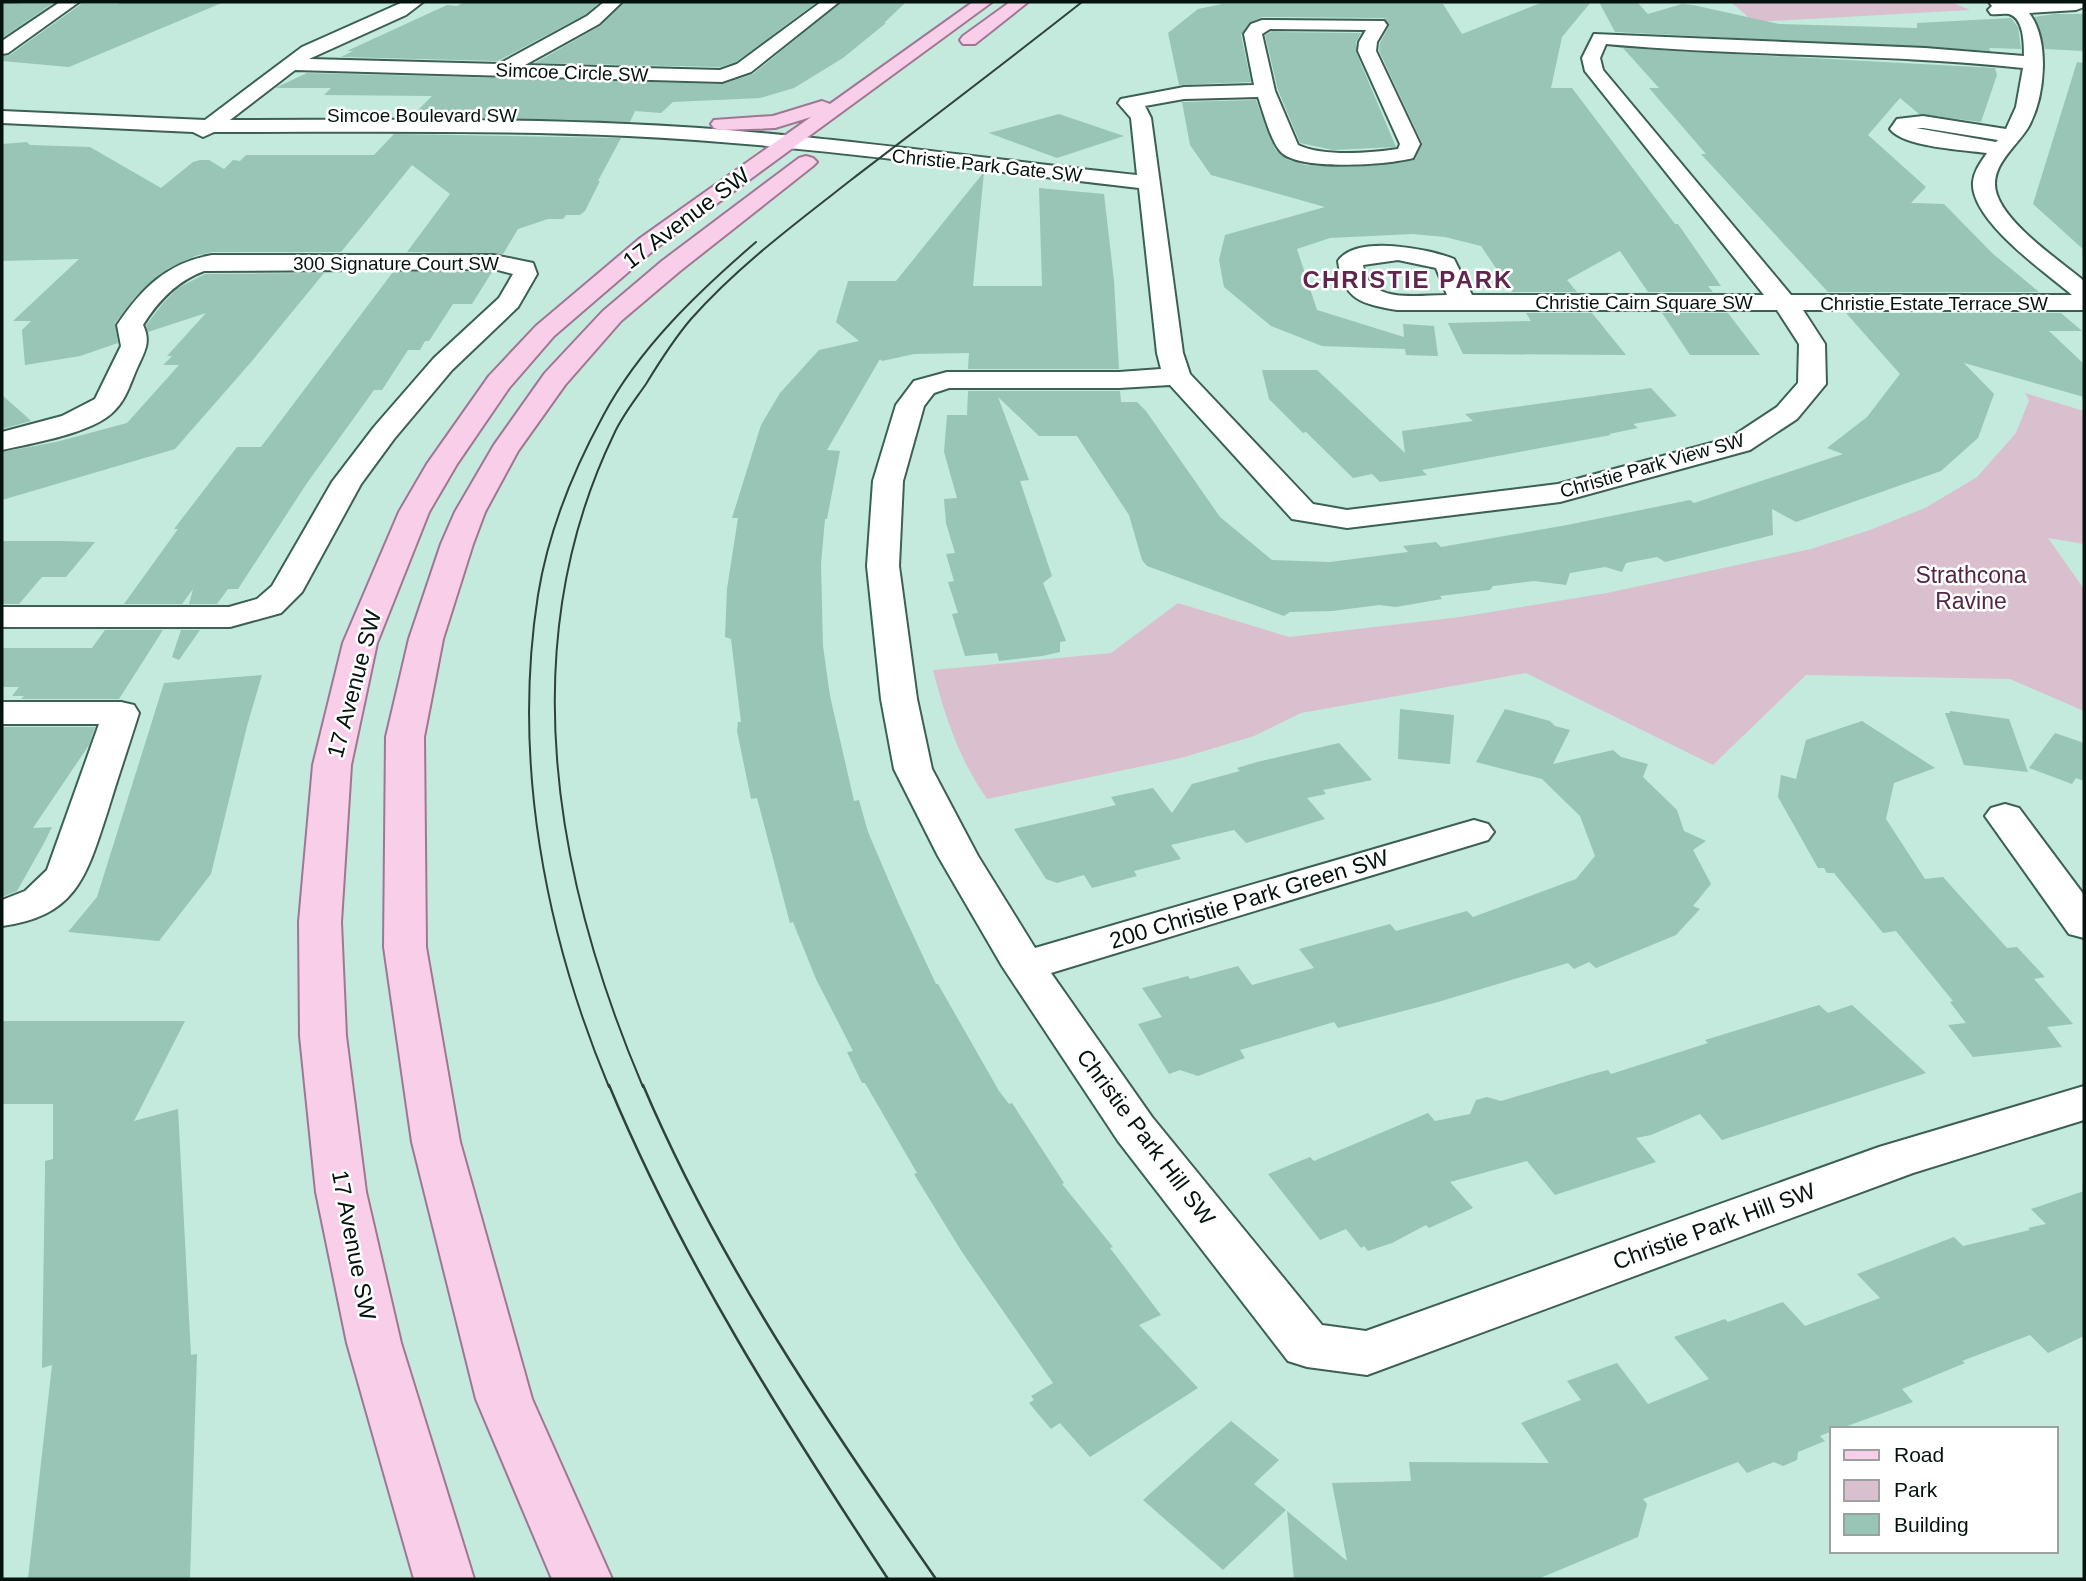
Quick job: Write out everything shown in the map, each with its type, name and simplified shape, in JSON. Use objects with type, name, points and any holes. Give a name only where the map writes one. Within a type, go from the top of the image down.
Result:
[{"type":"main road","name":"17 Avenue SW","points":[[444,1579],[374,1343],[341,1192],[323,1035],[320,922],[331,765],[360,643],[414,512],[442,464],[499,382],[545,331],[647,244],[984,2]]},
{"type":"main road","points":[[957,48],[1020,2]]},
{"type":"main road","points":[[721,124],[761,123],[790,118],[860,92]]},
{"type":"main road","points":[[699,135],[747,151],[750,157],[749,170]]},
{"type":"main road","name":"17 Avenue SW","points":[[582,1579],[504,1399],[436,1142],[405,947],[405,737],[426,639],[461,533],[504,451],[562,370],[612,316],[729,220],[839,138]]},
{"type":"street","points":[[2,49],[71,2]]},
{"type":"street","points":[[217,120],[308,51],[415,2]]},
{"type":"street","points":[[504,69],[582,26],[614,2]]},
{"type":"street","name":"Simcoe Circle SW","points":[[290,64],[430,70],[504,69],[722,76],[744,68],[831,2]]},
{"type":"street","points":[[1994,7],[2076,5],[2081,2]]},
{"type":"street","points":[[1369,5],[1378,25]]},
{"type":"street","points":[[1994,7],[2031,33]]},
{"type":"street","points":[[1994,7],[2025,19],[2031,33]]},
{"type":"street","points":[[1600,38],[1617,21]]},
{"type":"street","points":[[1279,23],[1378,25],[1368,42],[1367,51],[1409,144],[1406,154],[1372,159],[1304,156],[1289,149],[1265,91],[1253,34],[1257,28],[1279,23]]},
{"type":"street","points":[[1651,44],[1661,26]]},
{"type":"street","name":"Christie Estate Terrace SW","points":[[2031,33],[2033,63],[2023,118],[1990,164],[1985,180],[1985,194],[2001,219],[2084,293]]},
{"type":"street","points":[[1600,38],[1651,44],[1771,51],[1907,51],[2033,63]]},
{"type":"street","name":"Christie Park View SW","points":[[1265,91],[1184,93],[1128,103],[1139,111],[1141,118],[1170,354],[1177,376],[1303,512],[1347,519],[1560,493],[1740,443],[1787,413],[1812,384],[1812,345],[1785,303],[1594,71],[1591,58],[1600,38]]},
{"type":"street","points":[[256,90],[280,103]]},
{"type":"street","points":[[307,107],[347,114]]},
{"type":"street","name":"Simcoe Boulevard SW","points":[[2,116],[30,120],[217,120],[347,114],[566,115],[721,124],[797,138]]},
{"type":"street","name":"Simcoe Boulevard SW","points":[[217,120],[194,139],[224,145],[388,144],[450,126],[575,127],[699,135],[839,138]]},
{"type":"street","name":"Christie Park Gate SW","points":[[839,138],[1147,176]]},
{"type":"street","name":"300 Signature Court SW","points":[[2,441],[75,420],[97,412],[106,405],[135,347],[135,335],[131,325],[137,313],[184,267],[212,262],[494,262],[524,268],[525,274],[509,302],[443,364],[407,403],[347,482],[285,592],[269,606],[230,617],[2,617]]},
{"type":"street","name":"Christie Cairn Square SW","points":[[1462,301],[1785,303]]},
{"type":"street","name":"Christie Estate Terrace SW","points":[[1785,303],[2084,303]]},
{"type":"street","name":"Christie Park Hill SW","points":[[1177,376],[1119,380],[947,380],[923,387],[910,405],[888,481],[883,566],[899,698],[913,769],[958,856],[1024,966],[1135,1129],[1307,1345],[1367,1353],[1896,1160],[2084,1103]]},
{"type":"street","points":[[2,713],[121,713],[67,872],[54,891],[35,904],[2,913]]},
{"type":"street","points":[[2005,816],[2084,924]]},
{"type":"street","name":"200 Christie Park Green SW","points":[[1024,966],[1474,832]]},
{"type":"green space","points":[[1731,2],[1951,2],[1970,10],[1754,22]]},
{"type":"green space","name":"Strathcona Ravine","points":[[2025,393],[2084,411],[2084,544],[2048,538],[2084,589],[2084,711],[2010,679],[1806,675],[1713,765],[1526,673],[1301,713],[1254,736],[1181,758],[987,799],[968,769],[954,737],[933,670],[1111,653],[1178,603],[1289,637],[1460,617],[1607,593],[1811,549],[1925,508],[1977,477],[2016,433],[2029,400]]},
{"type":"building","points":[[2,2],[22,4],[52,4],[2,38]]},
{"type":"building","points":[[224,2],[69,67],[2,61],[2,56],[10,55],[81,4]]},
{"type":"building","points":[[464,2],[600,2],[586,14],[498,61],[341,57],[353,51],[347,51],[447,5],[457,6]]},
{"type":"building","points":[[625,2],[817,2],[736,62],[720,67],[535,63],[600,26]]},
{"type":"building","points":[[841,2],[906,2],[886,23],[843,58],[794,88],[760,98],[673,102],[661,113],[635,111],[630,122],[411,117],[432,96],[324,95],[331,88],[275,88],[307,73],[723,84],[753,74]]},
{"type":"building","points":[[1543,2],[1591,2],[1562,37],[1551,88],[1572,88],[1675,224],[1678,224],[1721,286],[1708,286],[1713,292],[1648,292],[1620,251],[1567,280],[1577,292],[1512,292],[1481,246],[1445,237],[1412,234],[1330,238],[1297,249],[1317,310],[1404,337],[1403,324],[1434,326],[1438,356],[1406,355],[1405,349],[1322,346],[1271,326],[1224,287],[1219,260],[1225,235],[1325,207],[1211,175],[1190,145],[1182,102],[1256,100],[1275,149],[1289,160],[1305,165],[1344,167],[1401,163],[1415,159],[1422,143],[1379,51],[1389,26],[1384,18],[1262,17],[1250,22],[1241,35],[1251,82],[1179,85],[1168,33],[1198,9],[1222,4],[1443,4],[1462,34]]},
{"type":"building","points":[[1599,2],[1637,2],[1648,14],[1682,4],[1693,5],[1779,24],[1917,28],[1917,23],[2011,18],[2018,27],[2021,49],[1989,48],[1990,51],[1615,32]]},
{"type":"building","points":[[2084,14],[2084,51],[2045,49],[2034,17]]},
{"type":"building","points":[[1271,32],[1361,33],[1356,42],[1356,52],[1396,147],[1333,150],[1300,143],[1278,90],[1265,35]]},
{"type":"building","points":[[1623,48],[1995,68],[1997,75],[1981,122],[1919,114],[1900,98],[1868,135],[1926,187],[1911,203],[1944,204],[1992,253],[2039,292],[1828,292],[1701,154],[1706,154],[1649,88],[1659,88]]},
{"type":"building","points":[[2077,62],[2084,63],[2084,250],[2033,204]]},
{"type":"building","points":[[1059,114],[1124,136],[1057,158],[989,133]]},
{"type":"building","points":[[394,134],[621,138],[585,211],[580,215],[548,219],[518,229],[503,254],[407,252],[450,194],[412,165],[341,252],[212,252],[195,256],[167,269],[134,298],[115,323],[118,343],[80,356],[25,365],[22,330],[31,321],[13,321],[79,259],[2,261],[2,144],[27,142],[30,145],[90,147],[161,188],[193,162],[200,160],[209,160],[224,169],[233,160],[240,161],[246,155],[374,155]]},
{"type":"building","points":[[984,172],[973,286],[1042,286],[1039,188],[1104,194],[1114,281],[1119,369],[968,369],[969,353],[914,354],[882,361],[880,359],[827,450],[840,451],[825,519],[821,564],[823,646],[830,696],[854,801],[859,800],[868,832],[936,984],[999,1091],[1009,1104],[1012,1103],[1064,1183],[1062,1184],[1113,1247],[1110,1248],[1161,1315],[1139,1325],[1198,1388],[1090,1457],[1060,1423],[1051,1429],[1029,1403],[1034,1400],[1031,1396],[1053,1383],[962,1252],[914,1174],[917,1173],[865,1083],[862,1083],[847,1052],[853,1051],[816,979],[793,922],[790,923],[757,798],[751,799],[737,731],[738,722],[741,722],[731,639],[725,637],[727,589],[738,518],[732,518],[761,425],[780,393],[819,350],[859,341],[836,322],[848,281],[896,281]]},
{"type":"building","points":[[393,272],[492,272],[472,304],[453,304],[429,341],[425,341],[420,350],[408,350],[382,390],[374,390],[307,483],[238,589],[228,589],[217,604],[189,604],[193,589],[182,604],[124,604],[178,529],[174,529],[237,447],[261,447]]},
{"type":"building","points":[[324,273],[175,449],[2,500],[2,452],[56,442],[127,423],[179,365],[163,365],[172,356],[167,356],[206,313],[148,332],[146,325],[178,288],[205,274]]},
{"type":"building","points":[[1526,313],[1592,313],[1626,355],[1463,354],[1448,323],[1531,321]]},
{"type":"building","points":[[1662,313],[1728,313],[1760,355],[1690,355]]},
{"type":"building","points":[[1846,313],[2061,313],[2082,331],[2049,331],[2084,364],[2084,397],[1964,363],[1994,394],[1978,438],[1941,471],[1796,522],[1772,509],[1773,535],[1665,562],[1657,557],[1626,563],[1622,572],[1605,567],[1570,573],[1566,585],[1534,581],[1493,586],[1490,590],[1440,596],[1442,599],[1396,607],[1379,605],[1332,611],[1290,612],[1284,616],[1147,566],[1142,560],[1129,515],[1077,436],[1039,436],[998,397],[1029,480],[1020,481],[1052,576],[1043,583],[1066,641],[1060,642],[1060,652],[1042,656],[999,661],[997,653],[965,656],[952,614],[958,613],[948,582],[954,581],[946,554],[955,553],[946,523],[944,499],[957,498],[944,452],[947,415],[967,415],[968,391],[1120,391],[1121,402],[1137,402],[1146,411],[1220,517],[1272,560],[1330,562],[1408,552],[1403,546],[1436,542],[1441,547],[1690,500],[1694,503],[1843,454],[1827,448],[1867,417],[1900,374]]},
{"type":"building","points":[[1262,370],[1317,370],[1405,453],[1402,431],[1473,421],[1465,414],[1651,388],[1677,416],[1633,424],[1638,428],[1609,434],[1611,435],[1422,470],[1427,475],[1380,482],[1372,474],[1353,478],[1306,432],[1303,433],[1269,399]]},
{"type":"building","points":[[2,395],[28,418],[31,421],[2,429]]},
{"type":"building","points":[[2,541],[95,542],[66,577],[42,577],[19,604],[2,604]]},
{"type":"building","points":[[105,630],[163,630],[119,699],[21,699],[24,696],[12,696],[19,687],[2,687],[2,648],[92,648]]},
{"type":"building","points":[[181,630],[200,630],[179,660],[172,657]]},
{"type":"building","points":[[262,675],[211,874],[159,941],[68,932],[97,897],[164,683]]},
{"type":"building","points":[[1400,709],[1454,715],[1450,764],[1398,759]]},
{"type":"building","points":[[1505,709],[1550,721],[1555,726],[1570,730],[1553,764],[1613,750],[1621,757],[1648,764],[1643,777],[1677,810],[1684,831],[1706,841],[1693,850],[1711,884],[1693,906],[1700,909],[1676,935],[1596,968],[1589,962],[1574,969],[1568,963],[1438,1002],[1338,1028],[1334,1022],[1240,1050],[1245,1058],[1198,1076],[1180,1070],[1169,1074],[1138,1024],[1162,1017],[1142,988],[1238,966],[1252,985],[1314,968],[1299,949],[1390,924],[1396,931],[1467,911],[1473,917],[1576,879],[1595,856],[1580,816],[1542,779],[1476,762]]},
{"type":"building","points":[[1950,711],[2009,719],[2028,772],[1964,765],[1945,713]]},
{"type":"building","points":[[1862,721],[1935,768],[1894,783],[1886,819],[1925,879],[1943,877],[2007,948],[2017,947],[2045,977],[2034,979],[2073,1024],[2047,1027],[2062,1047],[1973,1057],[1948,1025],[1966,1023],[1950,1002],[1953,1001],[1896,931],[1883,933],[1834,873],[1818,868],[1778,797],[1781,775],[1796,779],[1806,740]]},
{"type":"building","points":[[2,727],[95,727],[89,745],[33,828],[52,827],[44,843],[17,891],[2,897]]},
{"type":"building","points":[[2055,733],[2084,743],[2084,781],[2076,778],[2072,784],[2029,768]]},
{"type":"building","points":[[1339,743],[1372,780],[1323,790],[1326,794],[1307,798],[1325,819],[1246,843],[1234,830],[1171,845],[1181,859],[1134,871],[1137,876],[1092,888],[1084,875],[1057,883],[1046,879],[1014,829],[1116,805],[1111,797],[1153,788],[1172,813],[1192,784],[1240,771],[1237,768],[1257,762]]},
{"type":"building","points":[[1819,1005],[1828,1013],[1852,1005],[1926,1073],[1722,1140],[1700,1114],[1651,1135],[1636,1138],[1656,1162],[1555,1195],[1527,1161],[1450,1182],[1473,1208],[1368,1251],[1364,1246],[1361,1248],[1346,1229],[1320,1240],[1268,1174],[1310,1157],[1314,1161],[1428,1113],[1435,1121],[1470,1114],[1476,1100],[1487,1097],[1501,1101],[1608,1070],[1611,1074],[1708,1043],[1705,1040]]},
{"type":"building","points":[[2,1021],[185,1021],[134,1121],[178,1109],[191,1355],[197,1354],[190,1579],[28,1579],[52,1365],[42,1368],[45,1161],[53,1159],[53,1104],[2,1104]]},
{"type":"building","points":[[2084,1191],[2084,1336],[2048,1353],[2030,1335],[1962,1361],[1965,1363],[1902,1389],[1913,1402],[1844,1427],[1830,1427],[1830,1432],[1820,1436],[1825,1441],[1798,1452],[1797,1460],[1783,1466],[1774,1462],[1747,1473],[1738,1462],[1643,1499],[1647,1504],[1638,1537],[1538,1579],[1294,1579],[1287,1511],[1347,1561],[1332,1483],[1411,1481],[1409,1462],[1549,1463],[1521,1423],[1581,1400],[1567,1381],[1617,1363],[1648,1404],[1709,1379],[1674,1337],[1725,1319],[1728,1322],[1783,1302],[1805,1326],[1880,1298],[1857,1274],[1954,1237],[1963,1246],[2046,1224],[2031,1209]]},
{"type":"building","points":[[1231,1421],[1279,1460],[1254,1484],[1286,1510],[1223,1570],[1143,1500]]},
{"type":"tram line","points":[[643,1087],[612,1008],[587,927],[568,845],[557,762],[555,679],[563,596],[582,514],[614,434],[679,334],[728,281],[809,212],[1082,2]]},
{"type":"tram line","points":[[609,1087],[567,969],[540,846],[532,783],[529,720],[531,658],[542,572],[572,480],[618,391],[671,322],[756,242]]},
{"type":"tram line","points":[[609,1085],[669,1214],[737,1339],[888,1579]]},
{"type":"tram line","points":[[643,1085],[705,1215],[740,1278],[815,1400],[936,1579]]},
{"type":"district","name":"CHRISTIE PARK","points":[[1408,280]]}]
